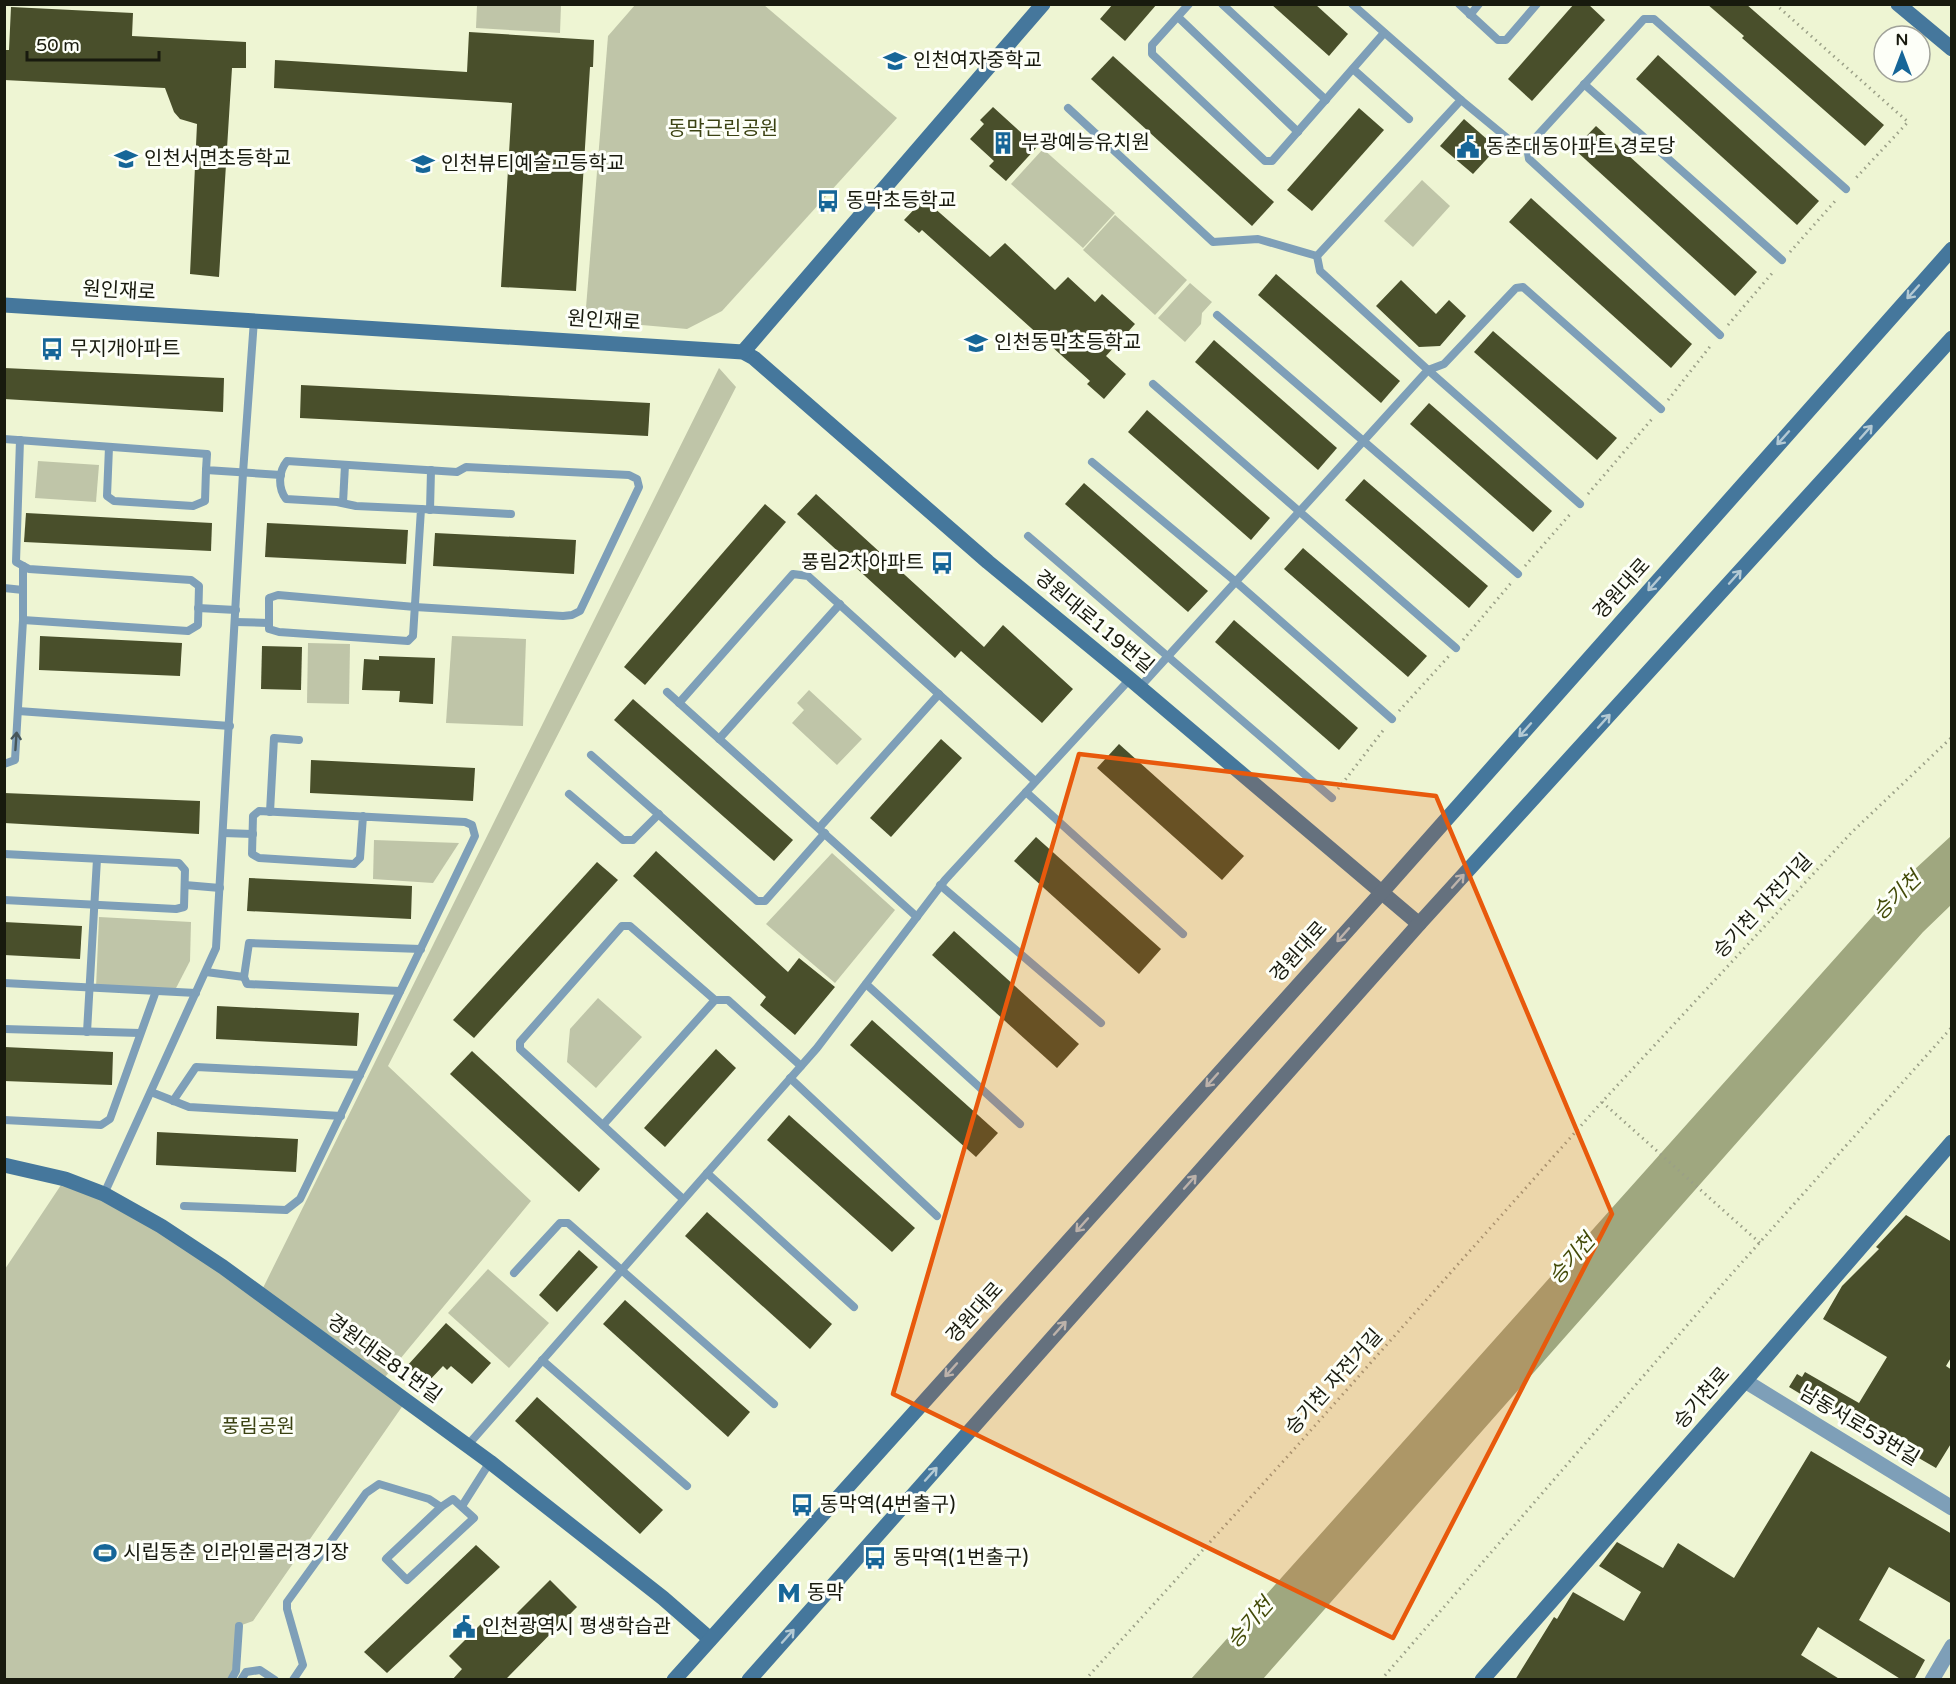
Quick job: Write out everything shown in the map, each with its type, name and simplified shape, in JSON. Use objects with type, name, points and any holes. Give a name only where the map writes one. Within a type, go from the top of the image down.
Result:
[{"type":"main road","points":[[743,352],[1042,4]]},
{"type":"main road","points":[[1898,4],[1952,50]]},
{"type":"main road","name":"경원대로","points":[[674,1680],[1382,892],[1952,249]]},
{"type":"main road","name":"원인재로","points":[[4,305],[743,352]]},
{"type":"main road","points":[[749,1680],[1419,924],[1952,338]]},
{"type":"main road","name":"경원대로119번길","points":[[743,352],[754,358],[988,562],[1135,683],[1419,924]]},
{"type":"main road","name":"승기천로","points":[[1482,1680],[1952,1142]]},
{"type":"main road","name":"경원대로81번길","points":[[4,1165],[65,1179],[104,1194],[161,1226],[223,1267],[490,1462],[663,1598],[710,1639]]},
{"type":"street","name":"남동서로53번길","points":[[1744,1381],[1952,1508]]},
{"type":"street","points":[[1932,1680],[1952,1646]]},
{"type":"lane","points":[[1189,4],[1152,45],[1152,54],[1265,161],[1272,161],[1384,33]]},
{"type":"lane","points":[[1222,4],[1326,100]]},
{"type":"lane","points":[[1352,4],[1518,147],[1527,147],[1644,19],[1654,19],[1846,189]]},
{"type":"lane","points":[[1459,4],[1498,40],[1506,40],[1537,4]]},
{"type":"lane","points":[[1470,15],[1479,4]]},
{"type":"lane","points":[[1178,17],[1298,132]]},
{"type":"lane","points":[[1353,69],[1408,119]]},
{"type":"lane","points":[[1584,84],[1782,260]]},
{"type":"lane","points":[[1317,256],[1461,100]]},
{"type":"lane","points":[[1068,108],[1213,242],[1258,239],[1317,256]]},
{"type":"lane","points":[[1527,147],[1529,159],[1720,334]]},
{"type":"lane","points":[[1317,256],[1320,271],[1580,504]]},
{"type":"lane","points":[[467,1446],[801,1066],[940,885],[1035,781],[1135,683],[1169,656],[1428,370],[1444,364],[1516,288],[1524,287],[1661,409]]},
{"type":"lane","points":[[1217,315],[1518,574]]},
{"type":"lane","points":[[104,1194],[216,948],[254,320]]},
{"type":"lane","points":[[1153,384],[1456,648]]},
{"type":"lane","points":[[4,439],[207,454],[205,501],[193,506],[114,501],[107,496],[109,447]]},
{"type":"lane","points":[[20,440],[16,562],[29,569],[191,580],[199,586],[198,625],[188,631],[23,620]]},
{"type":"lane","points":[[431,470],[425,510],[415,607],[413,636],[408,641],[279,632],[269,629],[269,598],[278,595],[415,607],[572,615],[580,611],[639,487],[637,479],[629,475],[466,468],[458,472],[431,470],[345,465],[287,461],[281,468],[280,475],[280,491],[286,499],[356,506],[425,510],[511,514]]},
{"type":"lane","points":[[1092,462],[1236,582],[1392,719]]},
{"type":"lane","points":[[343,503],[345,465]]},
{"type":"lane","points":[[206,470],[280,475]]},
{"type":"lane","points":[[1028,536],[1332,798]]},
{"type":"lane","points":[[4,764],[15,759],[23,620],[23,566]]},
{"type":"lane","points":[[678,703],[793,574],[808,576],[1035,781]]},
{"type":"lane","points":[[4,588],[23,590]]},
{"type":"lane","points":[[719,739],[840,604]]},
{"type":"lane","points":[[198,608],[236,610]]},
{"type":"lane","points":[[235,622],[269,623]]},
{"type":"lane","points":[[667,692],[917,916]]},
{"type":"lane","points":[[591,755],[757,901],[765,901],[939,694]]},
{"type":"lane","points":[[18,711],[230,726]]},
{"type":"lane","points":[[270,812],[274,738],[298,740]]},
{"type":"lane","points":[[1026,792],[1183,933]]},
{"type":"lane","points":[[569,794],[623,840],[633,840],[659,814]]},
{"type":"lane","points":[[184,1206],[286,1210],[300,1199],[476,836],[472,825],[465,822],[363,816],[259,811],[253,816],[252,854],[259,858],[354,864],[360,858],[363,816]]},
{"type":"lane","points":[[223,833],[253,834]]},
{"type":"lane","points":[[4,854],[179,863],[185,870],[184,907],[176,909],[4,900]]},
{"type":"lane","points":[[87,1032],[97,858]]},
{"type":"lane","points":[[185,885],[220,888]]},
{"type":"lane","points":[[940,885],[1101,1023]]},
{"type":"lane","points":[[683,1199],[520,1049],[520,1042],[622,926],[630,926],[715,1000],[728,1000],[801,1066]]},
{"type":"lane","points":[[400,992],[247,984],[244,976],[249,943],[421,949]]},
{"type":"lane","points":[[206,972],[244,976]]},
{"type":"lane","points":[[4,983],[196,993]]},
{"type":"lane","points":[[866,984],[1020,1124]]},
{"type":"lane","points":[[4,1120],[101,1125],[110,1119],[156,991]]},
{"type":"lane","points":[[603,1125],[715,1000]]},
{"type":"lane","points":[[4,1029],[140,1033]]},
{"type":"lane","points":[[173,1101],[196,1067],[360,1075]]},
{"type":"lane","points":[[790,1078],[937,1216]]},
{"type":"lane","points":[[151,1092],[189,1107],[341,1116]]},
{"type":"lane","points":[[707,1173],[854,1307]]},
{"type":"lane","points":[[514,1273],[560,1223],[568,1223],[774,1404]]},
{"type":"lane","points":[[542,1360],[687,1486]]},
{"type":"lane","points":[[462,1506],[490,1462]]},
{"type":"lane","points":[[293,1680],[303,1665],[287,1602],[366,1493],[379,1484],[429,1499],[441,1507]]},
{"type":"lane","points":[[453,1498],[474,1518],[407,1580],[386,1559],[441,1507],[453,1498]]},
{"type":"lane","points":[[231,1680],[236,1671],[239,1626]]},
{"type":"lane","points":[[241,1680],[246,1672],[260,1670],[275,1680]]},
{"type":"path","name":"승기천 자전거길","points":[[1085,1680],[1296,1447],[1602,1102],[1852,832],[1952,737]]},
{"type":"path","points":[[1381,1680],[1760,1242],[1952,1027]]},
{"type":"path","points":[[1602,1102],[1760,1242]]},
{"type":"highlighted area","points":[[1079,754],[1436,796],[1612,1214],[1393,1638],[893,1394]]},
{"type":"green space","points":[[477,5],[561,5],[560,33],[476,28]]},
{"type":"green space","name":"동막근린공원","points":[[635,5],[764,5],[897,118],[722,311],[687,329],[585,320],[608,36]]},
{"type":"green space","points":[[1043,149],[1115,213],[1083,248],[1011,184]]},
{"type":"green space","points":[[1422,180],[1450,206],[1413,247],[1384,221]]},
{"type":"green space","points":[[1115,215],[1187,280],[1155,315],[1083,250]]},
{"type":"green space","points":[[1190,283],[1212,302],[1202,313],[1201,324],[1185,342],[1158,318]]},
{"type":"green space","name":"풍림공원","points":[[719,368],[736,387],[388,1066],[531,1201],[381,1382],[406,1401],[253,1621],[239,1626],[231,1679],[5,1680],[5,1269],[65,1179],[104,1194],[260,1294]]},
{"type":"green space","points":[[38,461],[99,465],[96,502],[35,498]]},
{"type":"green space","points":[[452,636],[526,639],[523,726],[446,723]]},
{"type":"green space","points":[[308,643],[350,644],[349,704],[307,703]]},
{"type":"green space","points":[[809,690],[862,739],[837,765],[792,723],[804,710],[797,703]]},
{"type":"green space","points":[[374,840],[459,843],[433,883],[373,879]]},
{"type":"green space","points":[[832,853],[895,910],[835,983],[766,924]]},
{"type":"green space","points":[[99,917],[191,922],[190,961],[174,992],[96,988]]},
{"type":"green space","points":[[598,998],[642,1037],[596,1088],[567,1062],[570,1029]]},
{"type":"green space","points":[[488,1269],[549,1323],[509,1368],[448,1313]]},
{"type":"water","name":"승기천","points":[[1951,836],[1951,905],[1923,932],[1263,1679],[1191,1679],[1914,870]]},
{"type":"building","points":[[1113,4],[1157,4],[1125,41],[1100,19]]},
{"type":"building","points":[[1271,4],[1315,4],[1348,34],[1329,56]]},
{"type":"building","points":[[1574,4],[1588,4],[1605,20],[1532,101],[1508,79]]},
{"type":"building","points":[[1707,4],[1746,4],[1884,125],[1865,146],[1742,38],[1744,36]]},
{"type":"building","points":[[11,7],[133,13],[132,36],[246,42],[246,68],[232,68],[219,277],[190,274],[197,124],[180,119],[174,112],[165,88],[4,80],[4,50],[9,50]]},
{"type":"building","points":[[469,32],[594,40],[593,67],[590,67],[576,291],[501,287],[512,103],[274,88],[275,60],[467,72]]},
{"type":"building","points":[[1658,55],[1819,201],[1797,225],[1636,79]]},
{"type":"building","points":[[1113,56],[1274,202],[1252,226],[1091,79]]},
{"type":"building","name":"부광예능유치원","points":[[993,107],[1037,147],[1006,181],[989,166],[994,161],[970,139],[984,124],[980,120]]},
{"type":"building","points":[[1359,108],[1384,130],[1312,211],[1287,190]]},
{"type":"building","name":"동춘대동아파트 경로당","points":[[1464,119],[1497,148],[1473,174],[1440,146]]},
{"type":"building","points":[[1596,126],[1757,272],[1735,296],[1574,149]]},
{"type":"building","points":[[1531,198],[1692,344],[1671,368],[1509,222]]},
{"type":"building","points":[[924,199],[990,257],[1005,243],[1055,290],[1068,277],[1095,302],[1102,294],[1135,324],[1106,356],[1126,374],[1104,399],[1087,384],[1090,381],[922,230],[919,233],[904,220]]},
{"type":"building","points":[[1276,274],[1400,381],[1381,403],[1258,295]]},
{"type":"building","points":[[1401,280],[1436,314],[1449,300],[1466,316],[1440,346],[1419,347],[1376,306]]},
{"type":"building","points":[[1493,331],[1617,438],[1597,460],[1474,352]]},
{"type":"building","points":[[1214,340],[1337,448],[1318,470],[1195,362]]},
{"type":"building","points":[[4,368],[224,378],[223,412],[4,399]]},
{"type":"building","points":[[301,385],[650,403],[648,436],[300,418]]},
{"type":"building","points":[[1429,403],[1552,511],[1533,532],[1410,424]]},
{"type":"building","points":[[1147,410],[1270,518],[1251,540],[1128,432]]},
{"type":"building","points":[[1364,479],[1488,586],[1469,608],[1345,500]]},
{"type":"building","points":[[1084,483],[1208,591],[1188,612],[1065,504]]},
{"type":"building","points":[[816,494],[984,647],[1003,625],[1073,689],[1042,723],[961,651],[955,658],[797,514]]},
{"type":"building","points":[[765,504],[786,522],[645,685],[624,667]]},
{"type":"building","points":[[26,513],[212,523],[211,551],[24,542]]},
{"type":"building","points":[[267,523],[408,530],[406,564],[265,557]]},
{"type":"building","points":[[435,533],[576,540],[574,574],[433,566]]},
{"type":"building","points":[[1303,548],[1427,656],[1408,677],[1284,569]]},
{"type":"building","points":[[1234,620],[1358,728],[1339,750],[1215,642]]},
{"type":"building","points":[[40,636],[182,643],[180,676],[39,670]]},
{"type":"building","points":[[262,646],[302,647],[301,690],[261,689]]},
{"type":"building","points":[[379,656],[435,658],[433,704],[399,702],[400,691],[362,690],[364,659],[379,660]]},
{"type":"building","points":[[633,699],[793,840],[774,861],[614,720]]},
{"type":"building","points":[[941,739],[962,758],[891,837],[870,818]]},
{"type":"building","points":[[1119,744],[1244,856],[1222,880],[1097,768]]},
{"type":"building","points":[[311,760],[475,768],[473,801],[310,793]]},
{"type":"building","points":[[4,793],[200,801],[199,834],[4,823]]},
{"type":"building","points":[[1036,837],[1161,949],[1139,974],[1014,861]]},
{"type":"building","points":[[656,851],[788,972],[799,958],[835,987],[795,1035],[760,1005],[766,997],[633,876]]},
{"type":"building","points":[[597,862],[618,880],[474,1038],[453,1020]]},
{"type":"building","points":[[249,878],[412,886],[411,919],[247,911]]},
{"type":"building","points":[[4,922],[82,926],[80,959],[4,955]]},
{"type":"building","points":[[954,931],[1079,1044],[1057,1068],[932,955]]},
{"type":"building","points":[[217,1006],[359,1013],[357,1046],[216,1039]]},
{"type":"building","points":[[872,1020],[998,1133],[976,1157],[850,1045]]},
{"type":"building","points":[[4,1047],[113,1052],[112,1085],[4,1081]]},
{"type":"building","points":[[716,1049],[736,1068],[665,1147],[644,1128]]},
{"type":"building","points":[[472,1051],[600,1169],[579,1192],[450,1074]]},
{"type":"building","points":[[789,1115],[915,1228],[892,1252],[767,1140]]},
{"type":"building","points":[[157,1132],[298,1139],[296,1172],[156,1165]]},
{"type":"building","points":[[707,1212],[832,1324],[810,1349],[685,1236]]},
{"type":"building","points":[[1906,1215],[1952,1242],[1952,1356],[1946,1366],[1952,1370],[1952,1442],[1936,1468],[1858,1423],[1856,1425],[1827,1410],[1789,1387],[1797,1374],[1802,1377],[1805,1372],[1859,1403],[1887,1357],[1823,1319],[1842,1286],[1879,1249],[1876,1247]]},
{"type":"building","points":[[579,1250],[598,1267],[557,1312],[539,1295]]},
{"type":"building","points":[[625,1300],[750,1412],[728,1437],[603,1324]]},
{"type":"building","points":[[446,1323],[491,1363],[472,1384],[451,1366],[447,1370],[443,1366],[427,1383],[407,1366]]},
{"type":"building","points":[[537,1397],[663,1510],[640,1534],[515,1421]]},
{"type":"building","points":[[1811,1451],[1952,1534],[1952,1604],[1889,1567],[1859,1620],[1925,1660],[1914,1680],[1902,1680],[1818,1627],[1801,1655],[1841,1680],[1515,1680],[1554,1617],[1557,1619],[1573,1592],[1624,1621],[1641,1592],[1599,1566],[1617,1542],[1663,1568],[1678,1543],[1734,1578]]},
{"type":"building","points":[[476,1545],[500,1567],[387,1673],[364,1652]]},
{"type":"building","points":[[550,1580],[577,1607],[505,1680],[452,1680],[462,1669],[449,1656],[482,1623],[495,1635]]},
{"type":"place","name":"인천여자중학교","points":[[895,61]]},
{"type":"place","name":"부광예능유치원","points":[[1003,143]]},
{"type":"place","name":"동춘대동아파트 경로당","points":[[1468,147]]},
{"type":"place","name":"인천서면초등학교","points":[[126,159]]},
{"type":"place","name":"인천뷰티예술고등학교","points":[[423,164]]},
{"type":"place","name":"동막초등학교","points":[[828,201]]},
{"type":"place","name":"인천동막초등학교","points":[[976,343]]},
{"type":"place","name":"무지개아파트","points":[[52,349]]},
{"type":"place","name":"풍림2차아파트","points":[[942,563]]},
{"type":"place","name":"동막역(4번출구)","points":[[802,1505]]},
{"type":"place","name":"시립동춘 인라인롤러경기장","points":[[105,1553]]},
{"type":"place","name":"동막역(1번출구)","points":[[875,1558]]},
{"type":"place","name":"동막","points":[[789,1593]]},
{"type":"place","name":"인천광역시 평생학습관","points":[[464,1627]]}]
